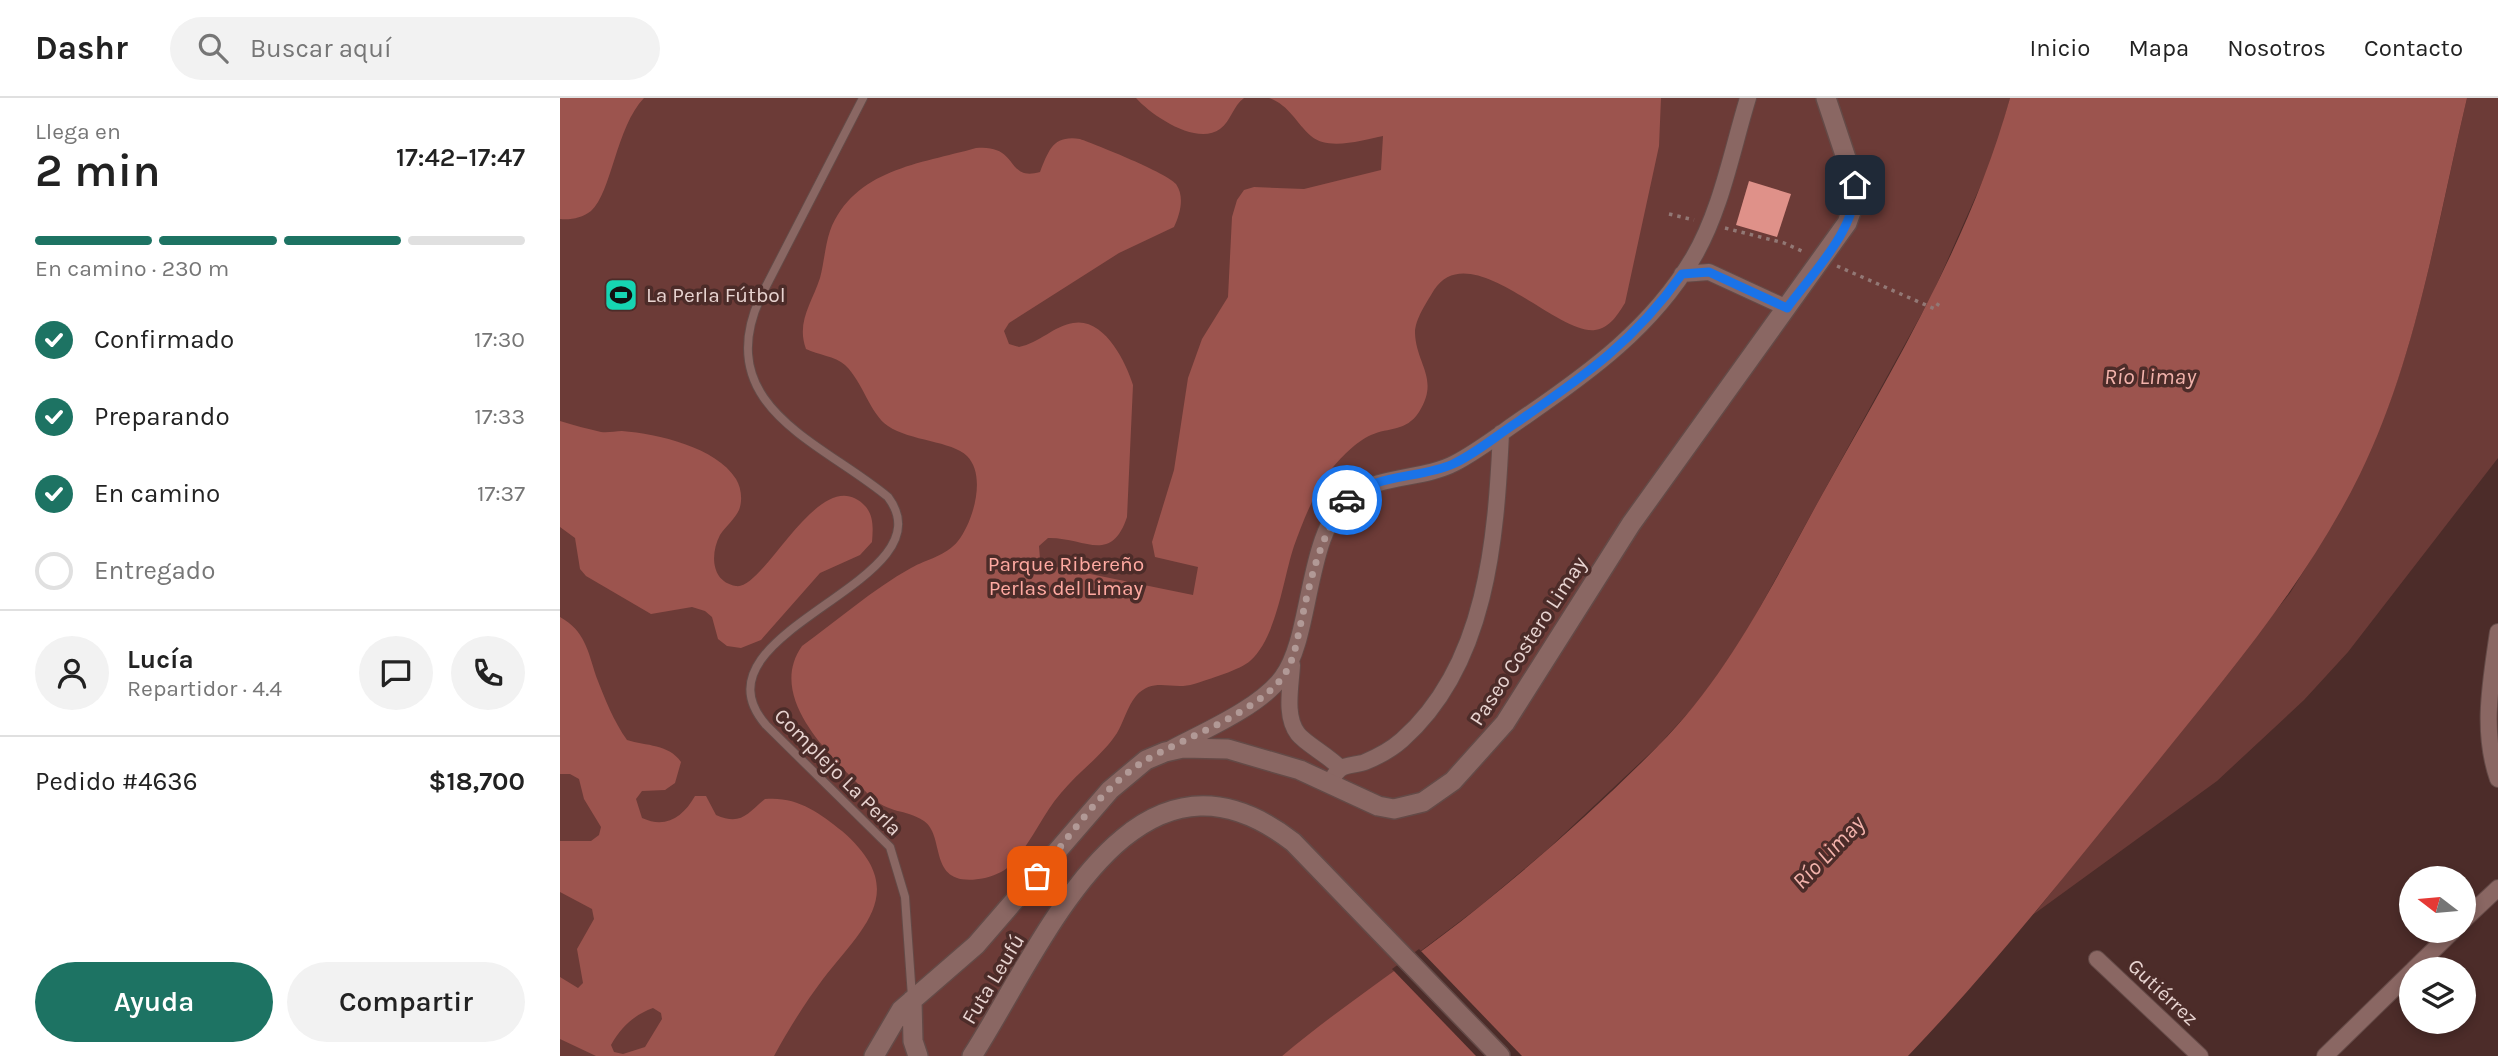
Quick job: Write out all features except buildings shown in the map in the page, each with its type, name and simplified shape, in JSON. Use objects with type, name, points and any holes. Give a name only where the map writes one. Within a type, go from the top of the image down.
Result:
[{"type":"street","points":[[1501,433],[1498,493],[1487,573],[1461,664],[1446,690],[1401,741],[1335,775],[1326,753],[1299,735],[1290,718],[1292,662],[1312,576],[1332,519],[1350,497],[1376,484],[1453,464],[1614,353],[1664,299],[1694,256],[1708,223],[1748,98]]},
{"type":"street","name":"Paseo Costero Limay","points":[[874,1056],[890,1024],[912,1000],[998,923],[1110,790],[1146,760],[1164,751],[1183,748],[1228,749],[1335,775],[1362,799],[1394,810],[1423,802],[1472,763],[1520,701],[1631,524],[1847,223],[1856,198],[1855,185],[1826,98]]},
{"type":"street","points":[[1682,274],[1709,272],[1787,308]]},
{"type":"street","points":[[2498,632],[2490,750],[2498,779]]},
{"type":"street","points":[[1164,751],[1213,727],[1265,694],[1281,679],[1292,662]]},
{"type":"street","name":"Futa Leufú","points":[[972,1056],[1068,900],[1115,845],[1138,825],[1158,813],[1198,805],[1239,811],[1259,819],[1293,842],[1500,1056]]},
{"type":"street","points":[[2476,909],[2498,888]]},
{"type":"street","points":[[2426,957],[2440,943]]},
{"type":"street","name":"Gutiérrez","points":[[2097,959],[2200,1056]]},
{"type":"street","points":[[2325,1056],[2399,983]]},
{"type":"street","points":[[912,1000],[913,1041],[918,1056]]},
{"type":"lane","name":"Complejo La Perla","points":[[863,98],[760,298],[748,333],[748,351],[759,391],[769,407],[796,433],[888,497],[895,506],[897,532],[884,557],[874,568],[765,654],[751,676],[748,689],[755,713],[890,847],[905,897],[912,1000]]},
{"type":"path","points":[[1669,214],[1784,243],[1935,309],[1940,301]]},
{"type":"green space","name":"Parque Ribereño Perlas del Limay","points":[[560,98],[2010,98],[1995,153],[1932,295],[1742,640],[1698,702],[1659,745],[1548,849],[1479,907],[1282,1056],[560,1056]]},
{"type":"green space","points":[[2467,98],[2498,98],[2498,458],[2348,652],[2304,700],[2217,781],[2034,914],[2290,593],[2344,501],[2379,429],[2402,367],[2423,291]]},
{"type":"water","points":[[560,98],[644,98],[627,125],[598,202],[588,213],[568,219],[560,219]]},
{"type":"water","points":[[1136,98],[1244,98],[1220,129],[1199,134],[1175,127]]},
{"type":"water","points":[[1269,98],[1661,98],[1659,146],[1625,303],[1613,320],[1595,330],[1578,327],[1558,318],[1490,280],[1469,274],[1450,276],[1434,290],[1417,322],[1416,344],[1427,381],[1425,400],[1419,412],[1403,426],[1360,441],[1330,471],[1309,507],[1297,537],[1273,623],[1259,651],[1246,664],[1215,677],[1186,686],[1156,685],[1143,690],[1133,700],[1111,741],[1061,793],[1024,849],[1007,868],[985,878],[966,880],[953,876],[945,869],[935,838],[924,821],[890,809],[877,801],[823,746],[808,727],[792,687],[793,666],[802,646],[883,585],[942,554],[958,541],[969,523],[977,487],[973,465],[967,456],[951,447],[908,435],[888,426],[876,414],[857,380],[845,365],[806,349],[803,339],[804,321],[820,278],[830,231],[841,210],[855,194],[872,182],[912,165],[976,148],[1000,151],[1021,172],[1029,174],[1040,172],[1049,151],[1058,142],[1071,138],[1080,139],[1146,167],[1176,184],[1181,200],[1174,227],[1119,253],[1009,323],[1004,331],[1009,344],[1019,347],[1073,323],[1094,327],[1112,343],[1133,385],[1127,517],[1120,532],[1113,540],[1095,545],[1048,538],[1039,546],[1040,559],[1051,566],[1193,595],[1198,567],[1155,557],[1152,542],[1174,470],[1188,378],[1202,339],[1228,297],[1232,217],[1237,200],[1244,190],[1254,187],[1304,189],[1381,170],[1383,136],[1336,144],[1318,140],[1282,105]]},
{"type":"water","name":"Río Limay","points":[[2010,98],[2467,98],[2424,289],[2397,384],[2380,429],[2339,514],[2265,626],[2034,913],[1908,1056],[1282,1056],[1455,926],[1548,849],[1658,746],[1707,688],[1729,658],[1768,593],[1929,301],[1974,201]]},
{"type":"water","points":[[560,421],[601,432],[622,431],[669,439],[715,458],[727,468],[738,482],[740,506],[735,517],[720,535],[714,558],[717,573],[728,583],[736,586],[748,582],[813,511],[831,499],[849,496],[866,507],[872,519],[872,542],[860,555],[820,573],[761,640],[741,648],[727,646],[718,639],[712,617],[705,611],[692,607],[651,614],[586,576],[580,569],[575,538],[560,527]]},
{"type":"water","points":[[560,617],[575,629],[584,642],[606,701],[627,740],[664,749],[681,762],[675,783],[665,790],[642,791],[636,799],[642,818],[659,822],[673,819],[685,810],[695,796],[706,796],[716,815],[732,819],[748,814],[765,799],[787,800],[825,818],[862,852],[874,872],[877,890],[874,907],[853,942],[803,1007],[774,1056],[596,1056],[560,1039],[560,977],[578,988],[583,983],[577,949],[594,919],[592,909],[560,892],[560,841],[591,841],[599,835],[601,827],[584,799],[579,779],[570,774],[560,774]],"holes":[[[653,1008],[661,1013],[662,1019],[645,1047],[623,1054],[614,1052],[611,1045],[629,1022]]]},
{"type":"pier","points":[[1419,949],[1522,1056],[1476,1056],[1392,969]]},
{"type":"way so far","points":[[1037,876],[1093,809],[1128,774],[1146,760],[1213,727],[1265,694],[1281,679],[1292,662],[1312,576],[1332,519],[1347,500]]},
{"type":"place","name":"La Perla Fútbol","points":[[621,295]]},
{"type":"route","points":[[1347,500],[1376,484],[1453,464],[1490,441],[1614,353],[1664,299],[1682,274],[1709,272],[1736,282],[1787,308],[1847,223],[1856,198],[1855,185]]}]
